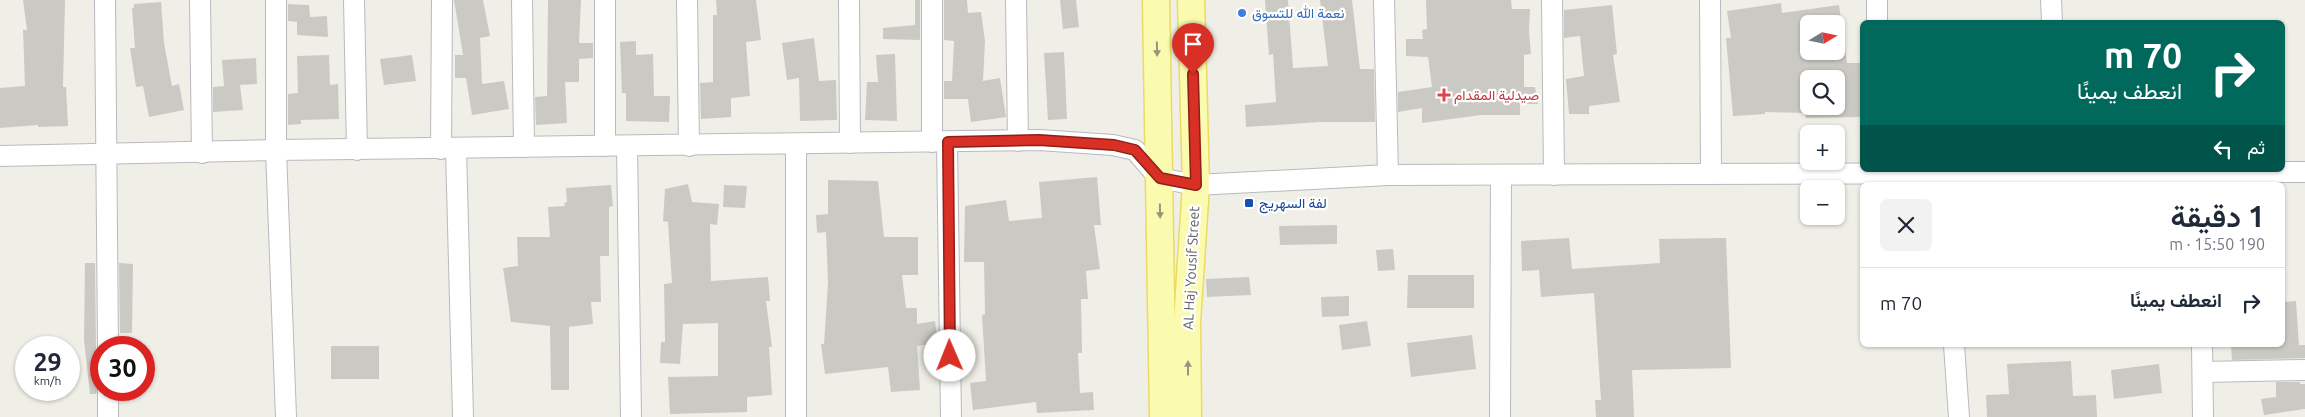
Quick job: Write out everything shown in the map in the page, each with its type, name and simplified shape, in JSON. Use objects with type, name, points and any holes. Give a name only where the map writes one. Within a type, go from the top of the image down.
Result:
[{"type":"main road","name":"AL Haj Yousif Street","points":[[1156,0],[1163,417]]},
{"type":"main road","name":"AL Haj Yousif Street","points":[[1188,417],[1187,322],[1196,185],[1192,0]]},
{"type":"street","points":[[105,0],[108,336]]},
{"type":"street","points":[[200,0],[202,153]]},
{"type":"street","points":[[276,0],[276,150],[286,417]]},
{"type":"street","points":[[354,0],[357,150]]},
{"type":"street","points":[[442,0],[463,417]]},
{"type":"street","points":[[522,0],[524,148]]},
{"type":"street","points":[[605,0],[605,146]]},
{"type":"street","points":[[687,0],[688,146]]},
{"type":"street","points":[[849,0],[850,143]]},
{"type":"street","points":[[932,0],[940,142],[951,417]]},
{"type":"street","points":[[1016,0],[1018,141]]},
{"type":"street","points":[[1384,0],[1388,175]]},
{"type":"street","points":[[1552,0],[1554,175]]},
{"type":"street","points":[[1710,0],[1712,174]]},
{"type":"street","points":[[1877,0],[1877,20]]},
{"type":"street","points":[[2051,0],[2052,20]]},
{"type":"street","points":[[0,156],[276,150],[1018,141],[1114,145],[1135,150],[1160,178],[1196,185],[1388,175],[1882,172],[1943,179],[2040,172]]},
{"type":"street","points":[[796,144],[796,417]]},
{"type":"street","points":[[627,146],[631,417]]},
{"type":"street","points":[[2072,172],[2200,179],[2305,172]]},
{"type":"street","points":[[1500,175],[1500,417]]},
{"type":"street","points":[[1954,347],[1959,417]]},
{"type":"street","points":[[2202,347],[2203,417]]},
{"type":"street","points":[[2202,372],[2305,370]]},
{"type":"street","points":[[108,401],[108,417]]},
{"type":"building","points":[[23,0],[65,0],[63,87],[66,87],[68,126],[38,127],[38,125],[0,128],[0,88],[25,86],[23,30],[27,30]]},
{"type":"building","points":[[454,0],[483,0],[490,36],[480,38],[482,84],[504,81],[509,109],[472,115],[466,78],[455,78],[455,55],[463,55]]},
{"type":"building","points":[[548,0],[581,0],[579,43],[593,43],[593,58],[579,59],[579,82],[565,82],[567,123],[536,125],[535,97],[547,96]]},
{"type":"building","points":[[716,0],[756,0],[761,40],[746,42],[750,96],[731,98],[731,117],[701,119],[700,83],[713,82],[713,15],[717,15]]},
{"type":"building","points":[[915,0],[920,0],[920,40],[883,39],[883,28],[915,25]]},
{"type":"building","points":[[944,0],[967,0],[968,13],[981,12],[985,41],[983,81],[1000,78],[1006,117],[971,122],[968,99],[944,99],[944,81],[952,81],[954,41],[944,40]]},
{"type":"building","points":[[1060,0],[1076,0],[1079,27],[1063,29]]},
{"type":"building","points":[[1265,0],[1288,0],[1293,68],[1328,66],[1320,0],[1352,0],[1360,69],[1374,69],[1375,122],[1320,122],[1246,127],[1245,105],[1276,102],[1273,54],[1269,55]]},
{"type":"building","points":[[1426,0],[1511,0],[1512,9],[1530,9],[1529,32],[1531,54],[1524,55],[1524,87],[1535,87],[1538,104],[1520,104],[1520,115],[1481,115],[1422,123],[1422,108],[1398,112],[1398,92],[1432,87],[1428,57],[1406,56],[1406,39],[1423,39],[1422,30],[1427,29]]},
{"type":"building","points":[[161,2],[164,43],[172,86],[179,84],[184,110],[149,117],[143,86],[136,87],[130,48],[135,48],[132,8],[134,8],[134,4]]},
{"type":"building","points":[[1781,3],[1782,13],[1839,5],[1840,15],[1800,15],[1800,60],[1845,60],[1845,48],[1847,63],[1860,63],[1860,117],[1806,118],[1805,115],[1845,115],[1845,70],[1800,70],[1800,113],[1765,112],[1765,114],[1733,116],[1726,38],[1731,38],[1727,11]]},
{"type":"building","points":[[288,4],[309,5],[310,17],[327,16],[328,37],[297,35],[297,22],[288,21]]},
{"type":"building","points":[[1612,5],[1617,54],[1613,55],[1620,102],[1589,106],[1589,114],[1569,114],[1566,79],[1584,76],[1580,36],[1564,38],[1564,10]]},
{"type":"building","points":[[814,38],[819,81],[836,80],[837,120],[800,121],[799,78],[787,80],[782,43]]},
{"type":"building","points":[[636,41],[636,55],[653,54],[654,96],[670,96],[669,122],[626,121],[626,93],[622,93],[620,42]]},
{"type":"building","points":[[1064,52],[1067,119],[1048,120],[1044,53]]},
{"type":"building","points":[[895,54],[897,121],[865,120],[867,82],[878,82],[876,55]]},
{"type":"building","points":[[329,55],[330,85],[338,84],[339,119],[301,120],[301,124],[288,125],[288,94],[298,93],[297,56]]},
{"type":"building","points":[[412,55],[416,81],[384,85],[380,59]]},
{"type":"building","points":[[256,58],[257,84],[240,85],[243,110],[213,112],[213,87],[224,86],[222,60]]},
{"type":"building","points":[[1097,177],[1101,225],[1094,225],[1100,269],[1086,271],[1088,299],[1081,299],[1082,353],[1078,353],[1080,393],[1093,392],[1094,410],[1037,413],[1036,402],[973,410],[970,383],[986,381],[982,315],[985,314],[984,262],[964,262],[965,206],[1006,200],[1009,221],[1042,218],[1039,182]]},
{"type":"building","points":[[828,180],[878,181],[884,237],[918,237],[918,275],[902,275],[906,308],[917,308],[917,324],[935,321],[938,343],[917,346],[920,390],[891,392],[888,367],[825,374],[821,344],[824,344],[828,282],[826,232],[817,233],[816,215],[828,214]]},
{"type":"building","points":[[688,184],[692,202],[719,204],[717,225],[710,224],[711,281],[768,277],[770,301],[766,301],[772,347],[769,347],[772,395],[747,397],[747,412],[670,414],[668,377],[718,376],[718,323],[683,324],[680,364],[660,363],[661,342],[665,342],[664,284],[672,283],[668,222],[663,221],[665,189]]},
{"type":"building","points":[[611,185],[613,206],[609,207],[609,256],[600,256],[601,302],[591,302],[593,324],[569,327],[569,390],[551,390],[550,326],[511,322],[503,268],[518,266],[517,237],[550,237],[548,207],[565,206],[564,203],[567,202],[566,188]]},
{"type":"building","points":[[724,185],[747,186],[745,208],[723,207]]},
{"type":"building","points":[[1337,225],[1337,244],[1280,245],[1279,226]]},
{"type":"building","points":[[1569,238],[1572,269],[1660,263],[1659,239],[1726,238],[1731,368],[1632,370],[1634,417],[1596,417],[1595,400],[1601,400],[1594,293],[1541,297],[1539,270],[1522,271],[1521,241]]},
{"type":"building","points":[[1393,249],[1395,270],[1378,271],[1376,250]]},
{"type":"building","points":[[85,263],[95,263],[96,336],[90,336],[90,394],[84,340]]},
{"type":"building","points":[[119,263],[133,264],[132,333],[120,333]]},
{"type":"building","points":[[1408,275],[1474,275],[1474,308],[1407,308]]},
{"type":"building","points":[[1249,277],[1251,295],[1207,297],[1206,279]]},
{"type":"building","points":[[1349,296],[1349,316],[1322,317],[1321,297]]},
{"type":"building","points":[[2296,301],[2299,345],[2305,345],[2305,358],[2232,360],[2231,347],[2285,347],[2285,302]]},
{"type":"building","points":[[1367,321],[1371,346],[1342,350],[1339,325]]},
{"type":"building","points":[[1472,335],[1476,369],[1411,377],[1407,343]]},
{"type":"building","points":[[331,346],[379,346],[379,379],[331,379]]},
{"type":"building","points":[[2071,361],[2073,396],[2096,395],[2097,417],[1987,417],[1986,395],[2009,394],[2007,364]]},
{"type":"building","points":[[2159,364],[2162,393],[2114,399],[2111,370]]},
{"type":"building","points":[[2276,382],[2300,382],[2300,384],[2305,384],[2305,409],[2264,415],[2261,399],[2276,397]]},
{"type":"place","name":"نعمة الله للتسوق","points":[[1242,13]]},
{"type":"place","name":"صيدلية المقدام","points":[[1444,95]]},
{"type":"place","name":"لفة السهريج","points":[[1249,203]]},
{"type":"route","points":[[950,356],[948,142],[1039,140],[1114,145],[1135,150],[1160,178],[1196,185],[1193,74]]}]
